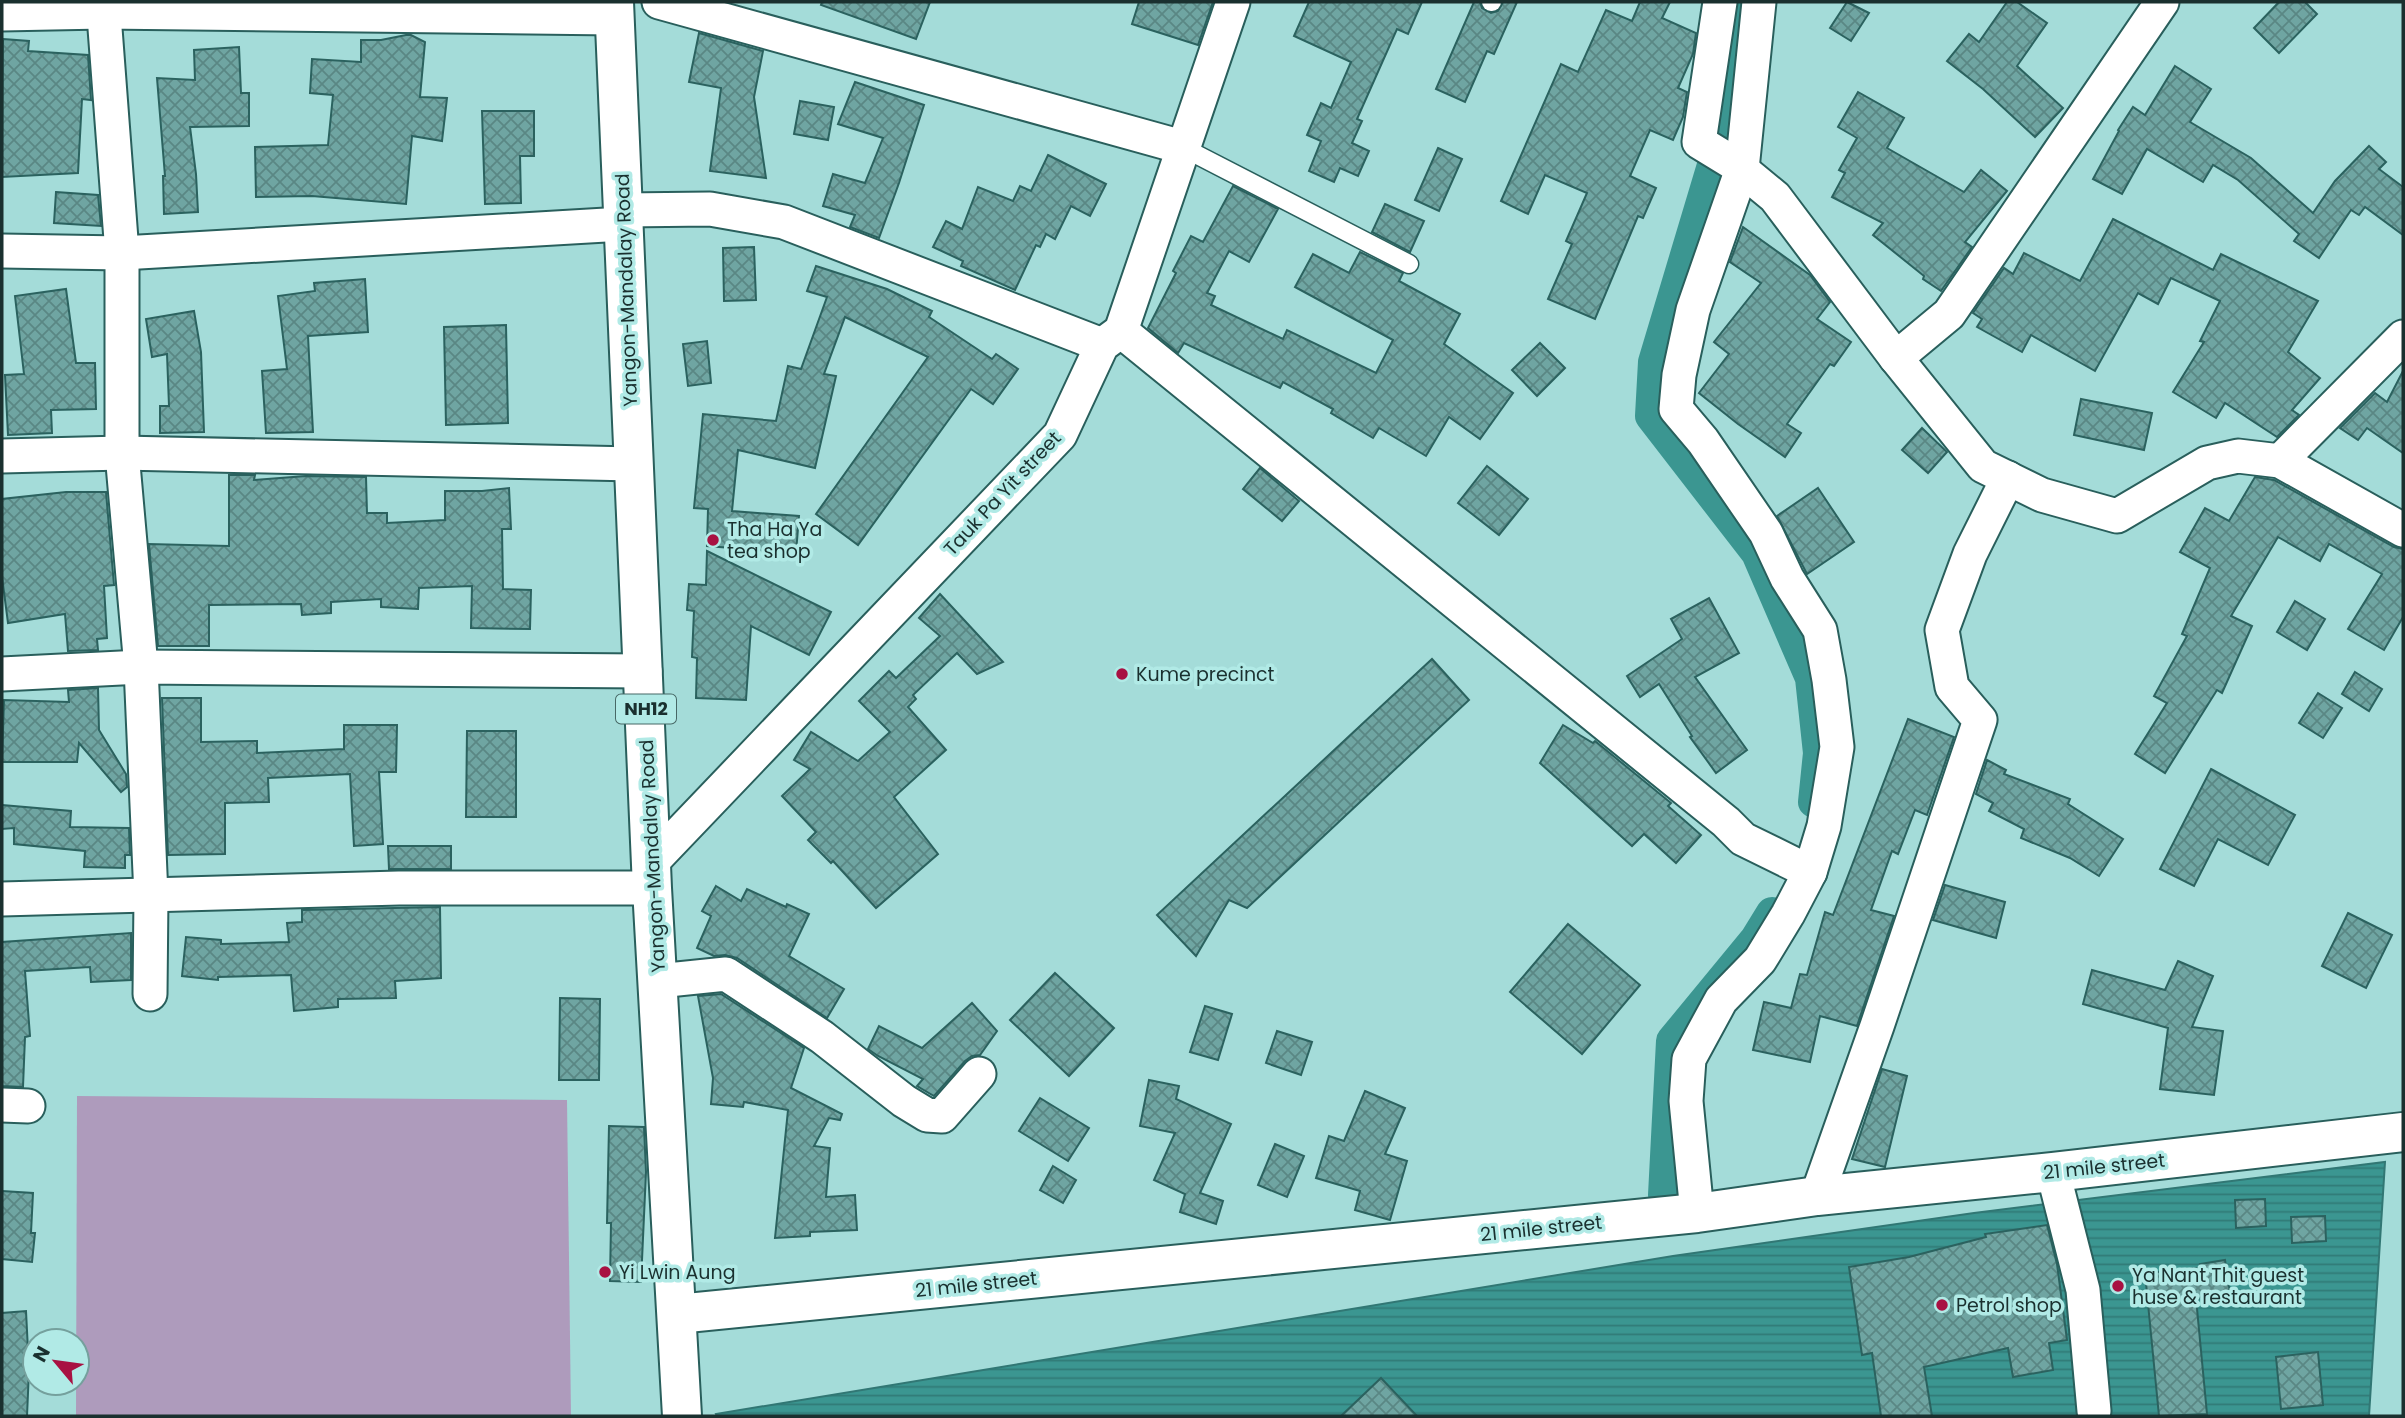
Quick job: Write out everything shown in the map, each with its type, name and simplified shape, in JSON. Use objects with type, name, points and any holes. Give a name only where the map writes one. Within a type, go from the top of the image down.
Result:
[{"type":"main road","name":"Yangon-Mandalay Road","points":[[614,10],[652,875],[682,1416]]},
{"type":"main road","name":"21 mile street","points":[[677,1314],[1698,1213],[1817,1196],[2403,1132]]},
{"type":"street","points":[[659,2],[1182,147]]},
{"type":"street","name":"Tauk Pa Yit street","points":[[652,875],[1060,435],[1112,338],[1233,2]]},
{"type":"street","points":[[1720,2],[1699,142],[1739,167],[1776,197],[1896,358],[1983,466],[2042,495],[2117,516],[2207,463],[2238,456],[2280,461],[2403,530]]},
{"type":"street","points":[[1698,1213],[1686,1101],[1689,1059],[1721,1000],[1760,960],[1788,914],[1824,827],[1837,747],[1829,680],[1819,630],[1787,578],[1766,533],[1703,441],[1676,409],[1679,376],[1693,310],[1739,167],[1759,2]]},
{"type":"street","points":[[1896,358],[1949,314],[2162,2]]},
{"type":"street","points":[[103,7],[122,253],[122,453],[141,667],[151,897],[150,994]]},
{"type":"street","points":[[2,14],[103,7],[614,10]]},
{"type":"street","points":[[2,251],[122,253],[709,209],[784,222],[1112,338],[1726,822],[1743,839],[1808,871]]},
{"type":"street","points":[[2280,461],[2403,337]]},
{"type":"street","points":[[2,456],[122,453],[634,464]]},
{"type":"street","points":[[1817,1196],[1980,720],[1952,687],[1942,631],[1970,554],[2008,478]]},
{"type":"street","points":[[2,674],[141,667],[645,671]]},
{"type":"street","points":[[2,899],[151,897],[399,888],[652,875]]},
{"type":"street","points":[[658,981],[726,974],[822,1037],[904,1101],[927,1115],[942,1116],[979,1074]]},
{"type":"street","points":[[2053,1172],[2083,1290],[2094,1411]]},
{"type":"lane","points":[[1182,147],[1409,264]]},
{"type":"shaded area","points":[[77,1096],[567,1100],[571,1416],[76,1416],[76,1397],[91,1397],[91,1327],[76,1327]]},
{"type":"water","points":[[2385,1162],[2369,1416],[716,1414],[1673,1256],[1974,1213]]},
{"type":"building","points":[[822,2],[930,2],[916,39],[821,5]]},
{"type":"building","points":[[1139,2],[1213,2],[1198,45],[1132,24]]},
{"type":"building","points":[[1309,2],[1422,2],[1408,34],[1397,29],[1357,119],[1362,121],[1352,143],[1369,151],[1358,176],[1340,168],[1334,182],[1309,171],[1321,141],[1307,135],[1321,103],[1331,108],[1351,62],[1294,36]]},
{"type":"building","points":[[1474,2],[1480,2],[1482,8],[1491,13],[1498,11],[1503,2],[1517,2],[1494,54],[1487,51],[1465,102],[1436,89]]},
{"type":"building","points":[[1640,2],[1670,2],[1662,18],[1696,33],[1693,54],[1678,88],[1687,92],[1683,117],[1673,140],[1650,130],[1630,176],[1656,188],[1643,218],[1638,216],[1595,319],[1548,299],[1572,244],[1566,241],[1587,193],[1545,175],[1528,214],[1501,201],[1561,64],[1578,72],[1606,10],[1632,21]]},
{"type":"building","points":[[1847,2],[1869,13],[1851,41],[1830,28]]},
{"type":"building","points":[[2007,2],[2017,2],[2047,23],[2017,66],[2063,108],[2035,137],[1983,89],[1947,61],[1969,34],[1979,42]]},
{"type":"building","points":[[2279,2],[2305,2],[2317,14],[2279,53],[2254,28]]},
{"type":"building","points":[[699,33],[763,51],[754,97],[766,178],[710,171],[721,88],[689,82]]},
{"type":"building","points":[[406,35],[425,42],[420,97],[447,98],[442,141],[412,136],[406,204],[312,196],[256,197],[255,147],[328,145],[333,95],[310,93],[312,59],[361,62],[361,40],[381,40]]},
{"type":"building","points":[[3,39],[29,41],[28,51],[88,55],[91,100],[82,99],[78,173],[2,177]]},
{"type":"building","points":[[239,47],[241,93],[249,93],[249,126],[190,127],[198,212],[164,214],[165,176],[157,78],[195,80],[194,50]]},
{"type":"building","points":[[2175,66],[2211,89],[2190,122],[2251,158],[2313,213],[2335,181],[2369,146],[2386,162],[2379,169],[2403,187],[2403,235],[2365,207],[2359,215],[2351,210],[2319,258],[2294,241],[2299,234],[2238,180],[2213,165],[2203,182],[2147,149],[2122,194],[2093,179],[2133,107],[2145,115]]},
{"type":"building","points":[[855,82],[924,105],[879,238],[850,227],[855,215],[823,206],[833,174],[865,183],[883,138],[838,124]]},
{"type":"building","points":[[1858,92],[1904,118],[1887,148],[1964,192],[1981,170],[2007,191],[1965,242],[1972,247],[1941,291],[1923,279],[1924,276],[1873,235],[1883,223],[1832,197],[1845,173],[1839,170],[1857,138],[1838,127]]},
{"type":"building","points":[[800,101],[834,107],[828,140],[794,134]]},
{"type":"building","points":[[482,111],[534,111],[534,156],[520,156],[521,203],[485,204]]},
{"type":"building","points":[[1438,148],[1462,159],[1439,211],[1415,200]]},
{"type":"building","points":[[1048,155],[1106,184],[1090,216],[1071,206],[1055,239],[1046,234],[1040,247],[1036,245],[1015,290],[961,266],[963,261],[933,247],[946,221],[962,229],[978,187],[1013,201],[1020,186],[1031,191]]},
{"type":"building","points":[[1233,186],[1278,209],[1249,262],[1229,251],[1207,293],[1215,296],[1211,305],[1283,339],[1287,330],[1376,373],[1393,340],[1295,287],[1313,254],[1349,273],[1360,252],[1403,273],[1399,281],[1460,314],[1444,344],[1513,393],[1480,439],[1449,417],[1426,456],[1379,428],[1373,438],[1331,413],[1333,409],[1283,382],[1280,388],[1184,343],[1178,353],[1148,328],[1191,236],[1203,242]]},
{"type":"building","points":[[56,192],[98,195],[101,226],[54,223]]},
{"type":"building","points":[[1385,204],[1424,221],[1410,252],[1372,232]]},
{"type":"building","points":[[2113,219],[2213,270],[2221,254],[2318,301],[2288,352],[2320,378],[2292,410],[2299,415],[2277,437],[2225,403],[2216,418],[2173,392],[2204,342],[2200,341],[2220,301],[2171,278],[2158,304],[2138,293],[2095,371],[2031,335],[2022,352],[1977,327],[1982,319],[1973,313],[2004,268],[2013,274],[2024,253],[2080,281]]},
{"type":"building","points":[[1743,227],[1810,275],[1830,302],[1817,319],[1851,342],[1834,366],[1830,364],[1787,424],[1801,433],[1785,457],[1699,393],[1729,354],[1714,342],[1761,283],[1730,262]]},
{"type":"building","points":[[754,247],[756,300],[724,301],[723,248]]},
{"type":"building","points":[[816,266],[887,289],[932,311],[929,317],[992,359],[996,354],[1018,369],[993,404],[971,389],[858,545],[816,514],[928,357],[845,317],[824,374],[836,376],[815,468],[738,450],[732,511],[799,516],[796,553],[707,546],[708,509],[694,508],[703,414],[776,421],[788,366],[801,369],[827,297],[807,291]]},
{"type":"building","points":[[365,279],[368,332],[308,336],[313,432],[266,433],[262,371],[287,369],[278,296],[315,291],[314,283]]},
{"type":"building","points":[[66,289],[76,363],[95,363],[96,409],[51,410],[52,433],[8,435],[5,375],[24,374],[15,296]]},
{"type":"building","points":[[194,311],[201,352],[204,432],[160,433],[160,406],[169,406],[167,354],[152,357],[146,319]]},
{"type":"building","points":[[506,325],[508,423],[446,425],[444,327]]},
{"type":"building","points":[[707,341],[711,383],[688,386],[683,344]]},
{"type":"building","points":[[1540,343],[1565,368],[1537,396],[1512,370]]},
{"type":"building","points":[[2403,371],[2403,453],[2367,428],[2358,440],[2340,428],[2375,393],[2387,402]]},
{"type":"building","points":[[2081,399],[2152,413],[2144,450],[2074,435]]},
{"type":"building","points":[[1922,428],[1947,452],[1928,473],[1902,450]]},
{"type":"building","points":[[1487,466],[1528,499],[1499,535],[1458,503]]},
{"type":"building","points":[[1260,468],[1299,501],[1282,521],[1243,489]]},
{"type":"building","points":[[229,475],[255,475],[254,480],[306,476],[366,477],[367,513],[387,513],[387,523],[445,520],[445,491],[509,488],[511,529],[502,529],[503,589],[531,590],[530,629],[471,628],[472,586],[419,588],[418,609],[381,607],[381,599],[331,602],[331,613],[302,615],[301,604],[209,605],[209,646],[158,646],[149,544],[229,546]]},
{"type":"building","points":[[2255,477],[2274,480],[2394,547],[2403,549],[2403,617],[2384,650],[2348,629],[2382,574],[2329,544],[2320,561],[2278,537],[2231,616],[2252,626],[2222,693],[2217,690],[2165,773],[2135,754],[2167,703],[2154,696],[2187,636],[2182,634],[2210,568],[2180,552],[2205,508],[2229,521]]},
{"type":"building","points":[[1818,488],[1854,542],[1807,574],[1777,516]]},
{"type":"building","points":[[66,492],[106,492],[114,585],[104,586],[107,638],[97,639],[98,650],[68,651],[65,614],[8,623],[2,577],[2,499]]},
{"type":"building","points":[[707,551],[831,612],[809,655],[751,626],[746,700],[696,698],[697,658],[692,657],[694,611],[687,610],[689,584],[706,585]]},
{"type":"building","points":[[940,594],[1003,662],[977,674],[957,653],[913,695],[916,699],[908,707],[946,750],[894,797],[938,854],[876,908],[833,861],[831,863],[808,840],[816,832],[782,796],[810,769],[794,760],[811,732],[858,761],[890,732],[859,701],[889,671],[896,678],[940,636],[919,618]]},
{"type":"building","points":[[1709,598],[1739,653],[1695,677],[1747,750],[1716,773],[1690,737],[1692,736],[1659,684],[1640,697],[1627,676],[1682,639],[1671,619]]},
{"type":"building","points":[[2295,601],[2325,619],[2307,650],[2277,632]]},
{"type":"building","points":[[1432,659],[1469,700],[1247,908],[1229,900],[1196,956],[1157,915]]},
{"type":"building","points":[[2355,672],[2382,689],[2369,711],[2342,694]]},
{"type":"building","points":[[98,688],[99,730],[126,774],[127,787],[121,792],[79,743],[77,762],[2,762],[4,700],[69,702],[68,690]]},
{"type":"building","points":[[2318,693],[2342,708],[2323,738],[2299,723]]},
{"type":"building","points":[[162,698],[201,698],[201,742],[257,741],[257,753],[344,749],[344,725],[397,725],[396,772],[379,772],[383,844],[354,846],[350,774],[268,778],[269,802],[225,803],[225,854],[168,855]]},
{"type":"building","points":[[1908,719],[1954,737],[1927,815],[1915,810],[1898,854],[1892,851],[1871,910],[1894,916],[1857,1026],[1820,1016],[1810,1062],[1753,1050],[1764,1002],[1791,1008],[1800,974],[1807,975],[1825,912],[1833,915]]},
{"type":"building","points":[[1563,725],[1593,743],[1595,741],[1671,803],[1668,806],[1701,835],[1676,863],[1644,834],[1632,846],[1540,763]]},
{"type":"building","points":[[467,731],[516,731],[516,817],[466,817]]},
{"type":"building","points":[[1987,760],[2006,770],[2004,774],[2070,799],[2068,804],[2123,839],[2099,876],[2070,858],[2021,838],[2024,829],[1989,811],[1993,803],[1976,794]]},
{"type":"building","points":[[2211,769],[2295,815],[2268,865],[2218,839],[2194,886],[2160,869]]},
{"type":"building","points":[[2,805],[71,811],[70,827],[129,828],[130,855],[125,855],[125,868],[84,867],[85,851],[14,844],[14,828],[2,829]]},
{"type":"building","points":[[388,846],[451,846],[451,869],[389,869]]},
{"type":"building","points":[[1945,885],[2005,902],[1996,938],[1933,920]]},
{"type":"building","points":[[716,886],[741,901],[747,889],[786,907],[787,904],[809,914],[789,956],[844,989],[827,1018],[737,958],[714,956],[697,948],[711,916],[702,911]]},
{"type":"building","points":[[440,907],[441,978],[395,981],[396,998],[338,999],[338,1007],[294,1011],[291,975],[218,977],[218,980],[182,976],[186,937],[221,940],[221,944],[289,942],[287,923],[302,922],[302,910]]},
{"type":"building","points":[[2348,913],[2392,935],[2366,988],[2322,966]]},
{"type":"building","points":[[1568,924],[1640,985],[1582,1054],[1510,992]]},
{"type":"building","points":[[131,933],[131,980],[91,982],[90,967],[25,971],[30,1036],[25,1037],[23,1087],[2,1086],[2,942]]},
{"type":"building","points":[[2178,961],[2213,976],[2192,1027],[2223,1031],[2214,1095],[2160,1089],[2168,1028],[2083,1004],[2092,970],[2165,990]]},
{"type":"building","points":[[1055,973],[1114,1028],[1069,1076],[1010,1020]]},
{"type":"building","points":[[721,994],[804,1048],[791,1088],[842,1114],[840,1120],[829,1118],[814,1146],[830,1148],[826,1197],[855,1195],[857,1230],[810,1232],[810,1236],[775,1238],[788,1110],[744,1102],[743,1107],[711,1104],[713,1078],[698,996]]},
{"type":"building","points":[[560,998],[600,999],[599,1080],[559,1080]]},
{"type":"building","points":[[972,1003],[997,1031],[980,1055],[965,1061],[934,1096],[917,1086],[923,1079],[868,1049],[879,1026],[922,1048]]},
{"type":"building","points":[[1205,1006],[1232,1014],[1218,1060],[1190,1052]]},
{"type":"building","points":[[1277,1031],[1312,1042],[1301,1075],[1266,1063]]},
{"type":"building","points":[[1882,1069],[1907,1076],[1885,1167],[1852,1159]]},
{"type":"building","points":[[1149,1080],[1179,1086],[1176,1099],[1231,1124],[1200,1193],[1223,1201],[1216,1224],[1180,1212],[1185,1194],[1154,1180],[1175,1133],[1140,1126]]},
{"type":"building","points":[[1365,1091],[1405,1108],[1385,1154],[1407,1161],[1390,1220],[1355,1210],[1360,1191],[1316,1178],[1329,1136],[1344,1141]]},
{"type":"building","points":[[1040,1098],[1089,1128],[1068,1161],[1019,1131]]},
{"type":"building","points":[[609,1126],[644,1127],[646,1172],[641,1282],[610,1281],[611,1223],[607,1223]]},
{"type":"building","points":[[1275,1144],[1304,1156],[1287,1197],[1258,1185]]},
{"type":"building","points":[[1053,1166],[1076,1180],[1063,1203],[1040,1190]]},
{"type":"building","points":[[2,1191],[33,1193],[31,1233],[35,1233],[32,1262],[2,1259]]},
{"type":"building","points":[[2265,1199],[2266,1226],[2236,1228],[2235,1200]]},
{"type":"building","points":[[2325,1216],[2326,1241],[2292,1243],[2291,1217]]},
{"type":"building","points":[[2047,1225],[2057,1264],[2067,1340],[2049,1343],[2053,1370],[2013,1377],[2008,1348],[1924,1367],[1932,1416],[1881,1416],[1872,1353],[1862,1355],[1849,1267],[1909,1257],[1986,1237],[1985,1234]]},
{"type":"building","points":[[2225,1260],[2230,1293],[2196,1298],[2207,1414],[2159,1416],[2145,1273],[2201,1268],[2200,1264]]},
{"type":"building","points":[[26,1311],[27,1327],[21,1327],[21,1397],[28,1397],[27,1416],[2,1416],[2,1313]]},
{"type":"building","points":[[2318,1352],[2323,1405],[2281,1409],[2276,1357]]},
{"type":"building","points":[[1381,1378],[1417,1416],[1341,1416]]},
{"type":"waterway","points":[[1739,2],[1725,125],[1654,362],[1651,416],[1757,553],[1811,678],[1819,753],[1814,802]]},
{"type":"waterway","points":[[1664,1195],[1672,1041],[1756,939],[1772,913]]},
{"type":"place","name":"Tha Ha Ya tea shop","points":[[713,540]]},
{"type":"place","name":"Kume precinct","points":[[1122,674]]},
{"type":"place","name":"Yi Lwin Aung","points":[[605,1272]]},
{"type":"place","name":"Ya Nant Thit guest huse & restaurant","points":[[2118,1286]]},
{"type":"place","name":"Petrol shop","points":[[1942,1305]]}]
